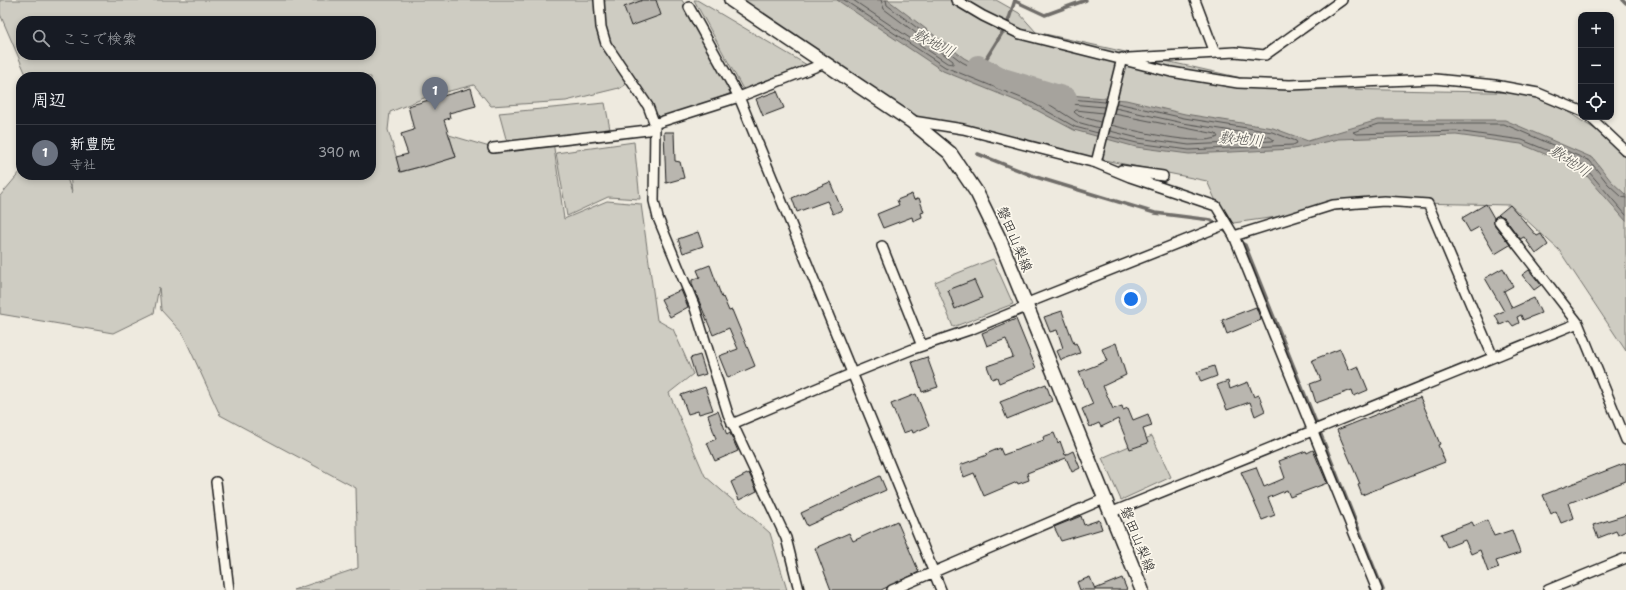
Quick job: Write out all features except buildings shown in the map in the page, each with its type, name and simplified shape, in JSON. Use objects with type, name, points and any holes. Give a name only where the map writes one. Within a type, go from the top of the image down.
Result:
[{"type":"main road","name":"磐田山梨線","points":[[730,0],[825,62],[911,121],[950,153],[977,193],[998,238],[1142,590]]},
{"type":"street","points":[[599,0],[601,27],[606,44],[648,106],[655,125],[654,201],[658,218],[694,305],[732,424],[786,538],[799,590]]},
{"type":"street","points":[[956,0],[983,16],[1020,34],[1122,58],[1171,72],[1238,82],[1290,85],[1435,79],[1495,85],[1538,93],[1578,110]]},
{"type":"street","points":[[1195,0],[1215,53]]},
{"type":"street","points":[[1122,58],[1235,52],[1265,55],[1342,0]]},
{"type":"street","points":[[689,7],[739,97],[851,374],[941,590]]},
{"type":"street","points":[[1098,159],[1122,58]]},
{"type":"street","points":[[493,148],[648,130],[657,123],[739,97],[825,62]]},
{"type":"street","points":[[1593,120],[1626,151]]},
{"type":"street","points":[[911,121],[963,129],[1098,159],[1110,169],[1130,177],[1216,206],[1234,236],[1376,590]]},
{"type":"street","points":[[1110,169],[1163,176]]},
{"type":"street","points":[[1234,236],[1333,205],[1384,200],[1428,204],[1493,357]]},
{"type":"street","points":[[1499,220],[1578,323],[1626,440]]},
{"type":"street","points":[[732,424],[851,374],[922,346],[972,329],[1226,224]]},
{"type":"street","points":[[882,246],[922,346]]},
{"type":"street","points":[[1110,513],[1578,323]]},
{"type":"street","points":[[216,482],[229,590]]},
{"type":"street","points":[[892,590],[1104,499]]},
{"type":"street","points":[[1548,590],[1626,558]]},
{"type":"shaded area","points":[[0,0],[599,0],[600,8],[606,0],[682,0],[731,93],[657,123],[631,81],[619,89],[566,101],[491,106],[474,85],[429,96],[390,112],[388,130],[401,172],[456,157],[449,135],[493,148],[508,146],[499,113],[605,103],[610,129],[521,144],[553,141],[564,219],[607,201],[641,204],[657,320],[673,329],[693,374],[669,393],[705,476],[770,533],[787,590],[293,590],[358,568],[356,488],[220,415],[183,334],[161,310],[159,287],[154,313],[113,333],[0,314],[0,196],[16,177],[16,180],[68,180],[72,193],[71,180],[376,180],[376,72],[25,72],[20,60],[376,60],[376,16],[16,16],[16,51],[0,14]]},
{"type":"shaded area","points":[[694,0],[697,0],[807,65],[743,89]]},
{"type":"shaded area","points":[[743,0],[996,0],[1019,13],[1036,32],[1286,88],[1538,93],[1578,118],[1578,120],[1581,120],[1620,145],[1626,152],[1626,351],[1559,250],[1510,205],[1415,203],[1306,213],[1226,224],[1207,181],[923,123],[798,45]]},
{"type":"shaded area","points":[[634,142],[640,199],[608,197],[567,216],[556,153]]},
{"type":"shaded area","points":[[993,259],[1013,304],[953,327],[935,282]]},
{"type":"shaded area","points":[[1152,436],[1171,477],[1121,500],[1102,458]]},
{"type":"water","points":[[837,0],[888,0],[964,58],[1003,79],[1048,93],[1126,100],[1185,114],[1273,128],[1308,141],[1378,120],[1505,120],[1593,158],[1611,181],[1626,195],[1626,221],[1581,169],[1521,144],[1456,135],[1338,139],[1294,149],[1189,154],[1136,147],[1074,130],[1029,106],[943,71]]},
{"type":"waterway","points":[[981,67],[1007,25],[1015,0]]},
{"type":"waterway","points":[[1015,1],[1045,15],[1086,0]]},
{"type":"waterway","points":[[1623,0],[1626,3]]},
{"type":"waterway","name":"敷地川","points":[[978,66],[1003,79],[1066,98]]},
{"type":"waterway","points":[[978,154],[1036,177],[1155,213],[1211,220],[1228,233]]},
{"type":"waterway","points":[[1238,241],[1245,245],[1383,590]]},
{"type":"place","name":"新豊院","points":[[435,110]]}]
